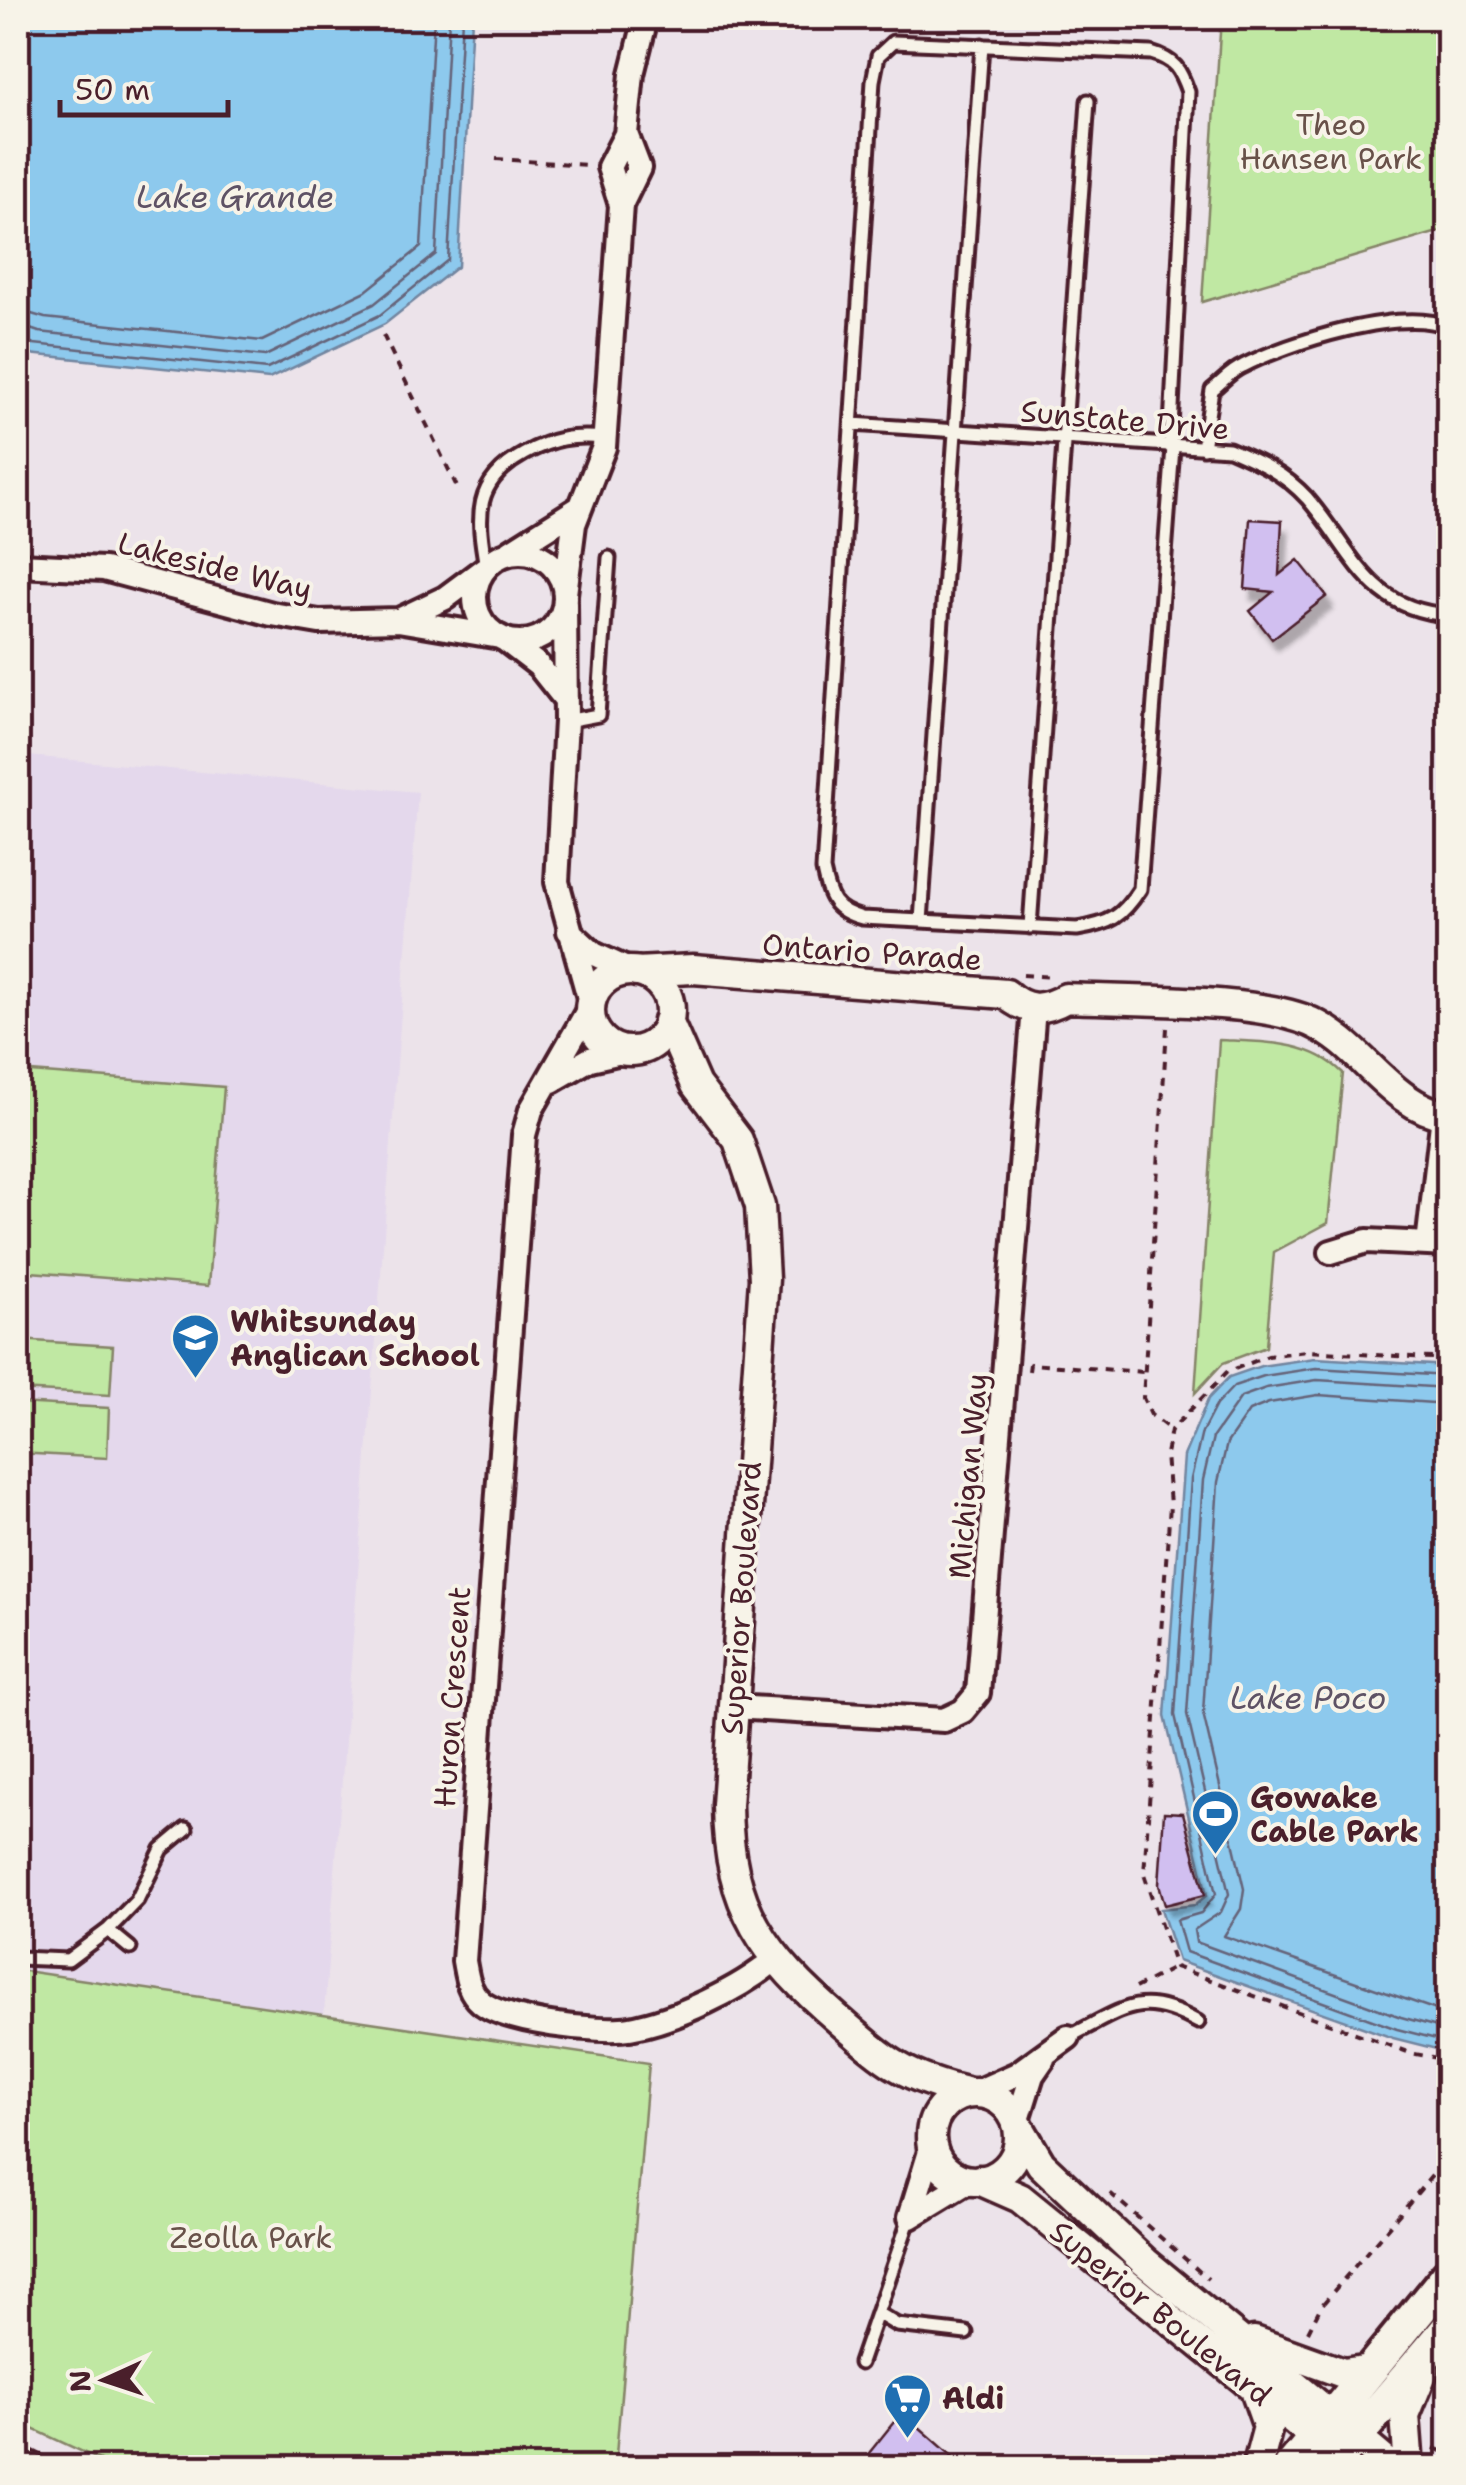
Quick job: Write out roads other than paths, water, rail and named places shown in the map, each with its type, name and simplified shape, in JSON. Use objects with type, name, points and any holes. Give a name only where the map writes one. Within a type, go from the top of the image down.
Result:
[{"type":"main road","points":[[1338,2447],[1372,2369],[1448,2275]]},
{"type":"main road","points":[[1290,2468],[1338,2447],[1448,2332]]},
{"type":"street","points":[[626,1051],[598,1036],[569,931],[557,867],[566,710],[568,548],[579,508],[598,470],[605,438],[621,205],[609,170],[626,134],[632,74],[646,18]]},
{"type":"street","points":[[566,710],[538,665],[482,621],[475,604],[476,585],[485,568],[579,508]]},
{"type":"street","points":[[502,638],[521,642],[539,638],[559,620],[565,598],[561,576],[550,562],[534,553],[506,553]]},
{"type":"street","name":"Lakeside Way","points":[[18,565],[104,569],[272,614],[319,622],[398,620],[502,638]]},
{"type":"street","name":"Lakeside Way","points":[[398,620],[432,606],[485,568]]},
{"type":"street","points":[[549,1083],[590,1059],[649,1046],[669,1018],[662,988],[594,954],[569,931]]},
{"type":"street","name":"Ontario Parade","points":[[634,972],[683,968],[1006,994],[1020,1006],[1034,1008],[1048,1008],[1066,998],[1267,1010],[1309,1021],[1342,1039],[1402,1098],[1446,1116]]},
{"type":"street","points":[[590,1006],[608,978],[634,972]]},
{"type":"street","name":"Ontario Parade","points":[[669,1018],[689,990],[730,974]]},
{"type":"street","name":"Huron Crescent","points":[[590,1006],[528,1118],[523,1148],[464,1961],[470,1990],[483,2005],[506,2016],[630,2028],[732,1992],[774,1960]]},
{"type":"street","name":"Michigan Way","points":[[733,1707],[944,1720],[963,1711],[978,1693],[1034,1008]]},
{"type":"street","name":"Superior Boulevard","points":[[669,1018],[696,1085],[738,1140],[760,1206],[764,1279],[727,1805],[730,1861],[744,1908],[774,1960],[892,2067],[915,2097],[932,2140]]},
{"type":"street","name":"Superior Boulevard","points":[[626,1051],[661,1064],[696,1085]]},
{"type":"street","points":[[1331,1252],[1367,1240],[1438,1244],[1446,1116]]},
{"type":"street","points":[[910,2216],[946,2105],[1010,2078],[1060,2043]]},
{"type":"street","points":[[910,2216],[975,2180],[996,2175],[1010,2164],[1032,2075],[1060,2043]]},
{"type":"street","name":"Superior Boulevard","points":[[892,2067],[972,2093]]},
{"type":"street","points":[[972,2093],[998,2099],[1017,2124]]},
{"type":"street","name":"Superior Boulevard","points":[[1017,2124],[1041,2164],[1145,2262],[1226,2328],[1338,2447]]},
{"type":"street","points":[[932,2140],[946,2169],[975,2180]]},
{"type":"street","name":"Superior Boulevard","points":[[975,2180],[1020,2198],[1254,2391],[1338,2447]]},
{"type":"street","points":[[1226,2328],[1343,2373],[1372,2369]]},
{"type":"street","points":[[1410,2468],[1404,2435],[1408,2401],[1448,2332]]},
{"type":"street","points":[[1254,2391],[1268,2424],[1257,2468]]},
{"type":"street","points":[[1338,2447],[1393,2468]]},
{"type":"street","points":[[18,2458],[38,2468]]},
{"type":"lane","points":[[893,42],[982,44],[1170,58],[1181,70],[1188,92],[1172,447],[1140,889],[1124,914],[1108,924],[1077,929],[862,918],[840,912],[829,897],[824,870],[852,424],[878,56],[893,42]]},
{"type":"lane","points":[[921,921],[982,44]]},
{"type":"lane","points":[[1030,926],[1061,440],[1088,101]]},
{"type":"lane","points":[[1203,448],[1212,390],[1239,367],[1295,344],[1408,320],[1432,320],[1448,327]]},
{"type":"lane","name":"Sunstate Drive","points":[[852,424],[1229,450],[1274,468],[1306,497],[1382,596],[1419,613],[1447,615]]},
{"type":"lane","points":[[485,568],[482,505],[494,474],[554,438],[605,438]]},
{"type":"lane","points":[[1447,615],[1448,554]]},
{"type":"lane","points":[[566,710],[598,715],[609,558]]},
{"type":"lane","points":[[18,1958],[68,1960],[108,1930],[137,1900],[162,1849],[186,1829]]},
{"type":"lane","points":[[108,1930],[130,1948]]},
{"type":"lane","points":[[1060,2043],[1143,2004],[1164,2005],[1198,2022]]},
{"type":"lane","points":[[860,2362],[910,2216]]},
{"type":"lane","points":[[877,2312],[898,2325],[966,2333]]},
{"type":"water","name":"Lake Grande","points":[[18,18],[472,18],[458,266],[385,324],[269,379],[29,354],[18,345]]},
{"type":"water","name":"Lake Poco","points":[[1315,1358],[1448,1366],[1448,2052],[1393,2038],[1178,1961],[1161,1909],[1195,1905],[1207,1895],[1165,1716],[1184,1456],[1208,1399],[1229,1377],[1261,1366]]},
{"type":"place","name":"Whitsunday Anglican School","points":[[195,1380]]},
{"type":"place","name":"Gowake Cable Park","points":[[1215,1856]]},
{"type":"place","name":"Aldi","points":[[907,2440]]},
{"type":"park label","name":"Theo Hansen Park","points":[[1331,141]]},
{"type":"park label","name":"Zeolla Park","points":[[251,2237]]}]
